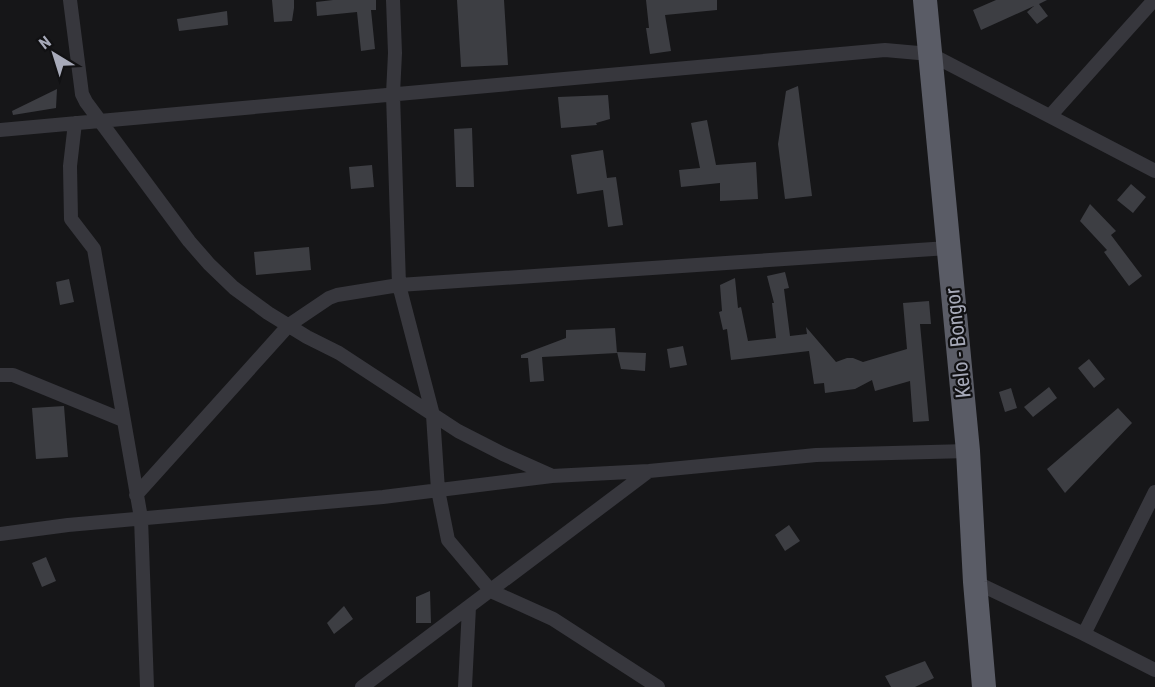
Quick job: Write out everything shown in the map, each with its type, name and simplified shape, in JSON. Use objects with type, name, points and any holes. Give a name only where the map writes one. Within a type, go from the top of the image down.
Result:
[{"type":"highway","name":"Kelo - Bongor","points":[[925,0],[968,451],[975,582],[984,687]]},
{"type":"street","points":[[70,0],[82,94],[86,102],[189,241],[209,264],[234,288],[268,313],[339,353],[458,431],[552,476]]},
{"type":"street","points":[[393,0],[395,53],[393,94],[399,285],[433,415],[438,490],[448,540],[491,591],[553,619],[658,687]]},
{"type":"street","points":[[1050,116],[1154,0]]},
{"type":"street","points":[[0,130],[885,50],[930,54],[1155,171]]},
{"type":"street","points":[[75,123],[70,166],[71,219],[94,249],[141,518],[147,687]]},
{"type":"street","points":[[136,495],[289,325],[337,295],[399,285],[948,248]]},
{"type":"street","points":[[0,375],[13,375],[123,420]]},
{"type":"street","points":[[0,534],[68,525],[383,497],[552,476],[650,471],[816,455],[968,451]]},
{"type":"street","points":[[367,685],[650,471]]},
{"type":"street","points":[[1084,634],[1155,492]]},
{"type":"street","points":[[975,582],[1155,670]]},
{"type":"street","points":[[465,687],[469,607]]},
{"type":"building","points":[[272,0],[294,0],[292,21],[274,22]]},
{"type":"building","points":[[376,0],[376,10],[371,10],[375,49],[361,51],[357,12],[317,16],[316,2]]},
{"type":"building","points":[[457,0],[504,0],[508,65],[461,67]]},
{"type":"building","points":[[646,0],[717,0],[717,10],[665,15],[671,51],[650,54],[646,28],[649,28]]},
{"type":"building","points":[[996,0],[1047,0],[1039,4],[1048,16],[1037,24],[1027,12],[1034,6],[981,30],[973,10]]},
{"type":"building","points":[[227,11],[228,25],[179,31],[177,19]]},
{"type":"building","points":[[798,86],[812,196],[785,199],[778,144],[786,91]]},
{"type":"building","points":[[57,89],[56,108],[13,115],[12,111]]},
{"type":"building","points":[[608,95],[610,119],[596,123],[597,125],[561,128],[558,97]]},
{"type":"building","points":[[707,120],[716,165],[756,162],[758,199],[720,201],[720,183],[681,187],[679,170],[700,168],[691,123]]},
{"type":"building","points":[[472,128],[474,187],[456,187],[454,129]]},
{"type":"building","points":[[603,150],[607,178],[616,177],[623,225],[608,227],[603,190],[577,194],[571,155]]},
{"type":"building","points":[[372,165],[374,187],[351,189],[349,167]]},
{"type":"building","points":[[1131,184],[1146,197],[1133,213],[1117,200]]},
{"type":"building","points":[[1090,204],[1116,231],[1111,235],[1142,276],[1129,286],[1104,252],[1107,250],[1080,221]]},
{"type":"building","points":[[309,247],[311,270],[256,275],[254,252]]},
{"type":"building","points":[[785,272],[789,288],[784,289],[790,336],[807,334],[806,327],[836,362],[853,358],[863,362],[907,349],[903,303],[929,301],[931,324],[920,324],[929,421],[913,422],[910,381],[875,391],[872,380],[855,389],[825,393],[824,383],[814,384],[809,351],[731,360],[727,329],[723,330],[719,312],[722,311],[720,285],[735,278],[738,308],[741,307],[748,341],[776,338],[772,303],[774,303],[767,276]]},
{"type":"building","points":[[69,279],[74,302],[60,305],[56,282]]},
{"type":"building","points":[[615,328],[617,353],[542,357],[544,381],[530,382],[528,358],[521,358],[521,355],[566,338],[566,330]]},
{"type":"building","points":[[683,346],[687,365],[670,368],[667,349]]},
{"type":"building","points":[[617,352],[646,353],[645,371],[621,369]]},
{"type":"building","points":[[1089,359],[1105,379],[1094,388],[1078,368]]},
{"type":"building","points":[[1049,387],[1057,398],[1033,417],[1024,407]]},
{"type":"building","points":[[1011,388],[1017,408],[1005,412],[999,392]]},
{"type":"building","points":[[64,406],[68,457],[36,459],[32,408]]},
{"type":"building","points":[[1118,408],[1132,423],[1065,493],[1047,469]]},
{"type":"building","points":[[789,525],[800,541],[785,551],[775,535]]},
{"type":"building","points":[[46,557],[56,581],[42,587],[32,563]]},
{"type":"building","points":[[430,591],[431,623],[416,623],[416,597]]},
{"type":"building","points":[[344,606],[353,619],[334,634],[327,623]]},
{"type":"building","points":[[925,661],[934,678],[915,687],[891,687],[885,676]]}]
